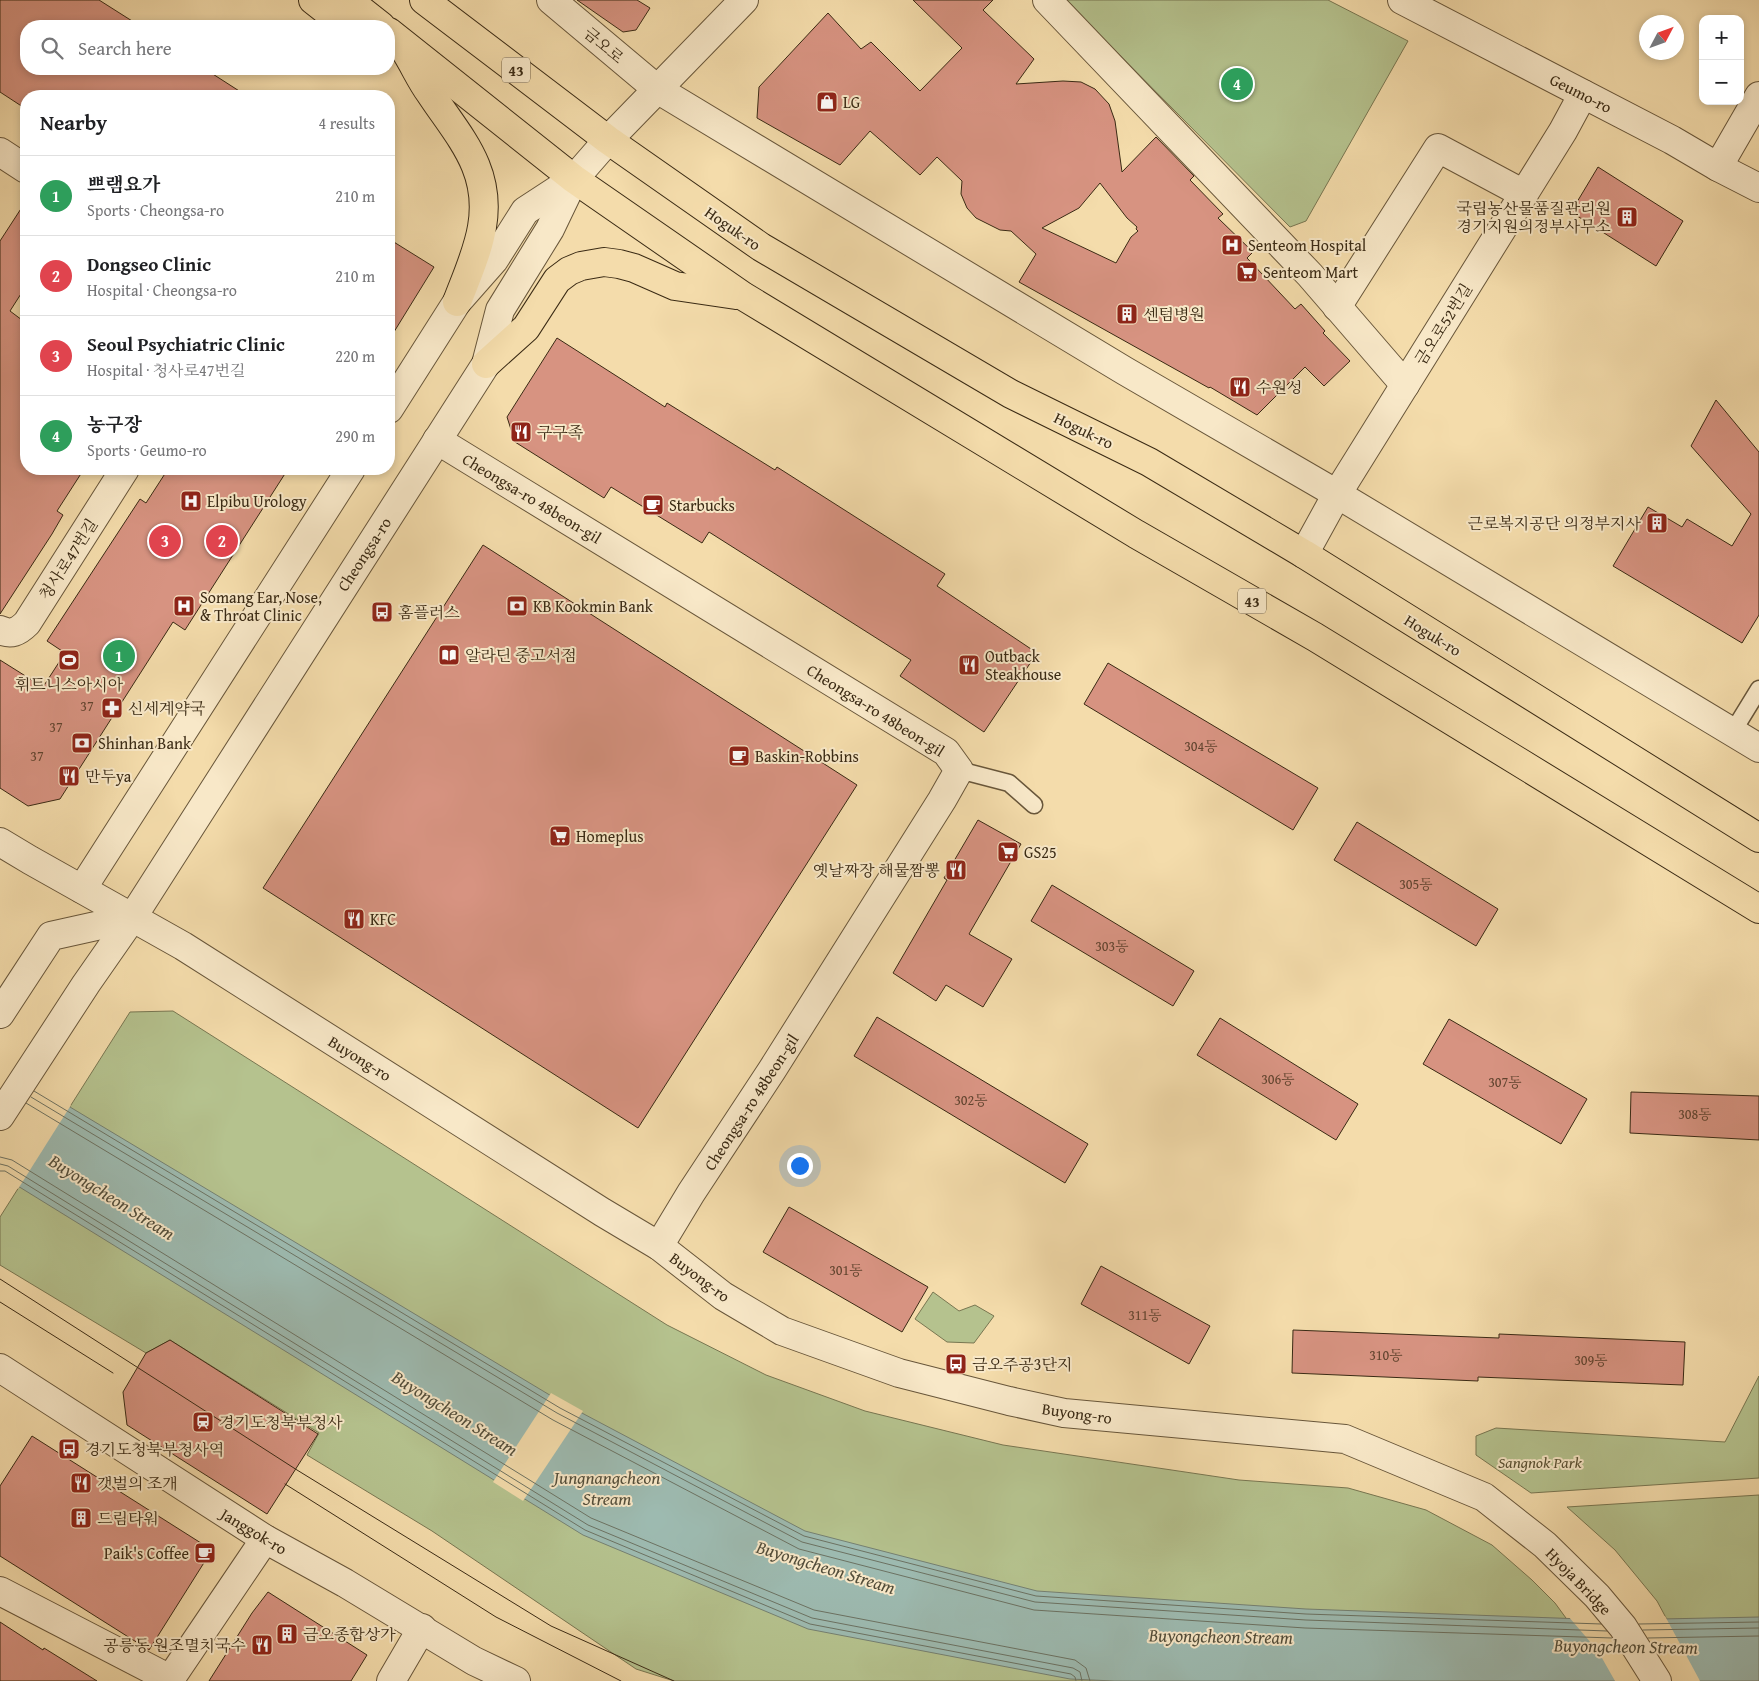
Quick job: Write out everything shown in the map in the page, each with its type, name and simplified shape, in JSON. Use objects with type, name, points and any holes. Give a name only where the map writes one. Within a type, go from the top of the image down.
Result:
[{"type":"main road","name":"43","points":[[348,0],[369,20]]},
{"type":"main road","name":"Hoguk-ro","points":[[424,0],[608,140],[761,247],[1011,394],[1149,462],[1304,554],[1759,838]]},
{"type":"main road","points":[[312,2],[338,20]]},
{"type":"main road","name":"43","points":[[395,44],[574,179],[743,296],[1136,534],[1315,637],[1759,909]]},
{"type":"main road","points":[[395,47],[457,130],[471,152],[482,187],[482,226],[457,302]]},
{"type":"main road","points":[[486,364],[526,328],[557,280],[581,266],[604,262],[619,264],[634,268],[675,286],[743,296]]},
{"type":"street","name":"금오로","points":[[551,0],[657,89],[1117,366],[1337,494],[1759,748]]},
{"type":"street","name":"Cheongsa-ro","points":[[395,395],[457,302],[494,260],[525,211],[574,179],[608,140],[744,0]]},
{"type":"street","points":[[1047,0],[1303,268],[1405,385]]},
{"type":"street","name":"Geumo-ro","points":[[1402,0],[1672,140],[1759,188]]},
{"type":"street","name":"금오로52번길","points":[[1304,554],[1337,494],[1524,194],[1583,94]]},
{"type":"street","points":[[1718,167],[1759,96]]},
{"type":"street","points":[[1337,306],[1438,148],[1524,194]]},
{"type":"street","name":"Cheongsa-ro","points":[[0,1116],[86,984],[132,918],[486,364],[500,310],[550,230],[574,179]]},
{"type":"street","name":"Cheongsa-ro 48beon-gil","points":[[437,440],[946,752],[959,770],[831,977],[691,1192],[659,1246]]},
{"type":"street","name":"청사로47번길","points":[[0,630],[13,633],[22,628],[26,623],[122,475]]},
{"type":"street","points":[[82,889],[347,475]]},
{"type":"street","name":"Buyong-ro","points":[[0,842],[183,946],[659,1246],[723,1296],[782,1331],[899,1373],[1064,1413],[1345,1439],[1484,1497]]},
{"type":"street","points":[[0,1014],[51,936],[132,918]]},
{"type":"street","name":"Janggok-ro","points":[[0,1368],[265,1539],[345,1582],[474,1661],[516,1681]]},
{"type":"street","name":"Hyoja Bridge","points":[[1484,1497],[1544,1545],[1597,1596],[1623,1628],[1656,1681]]},
{"type":"street","points":[[0,1592],[170,1680],[265,1539]]},
{"type":"street","points":[[391,1681],[422,1628]]},
{"type":"lane","points":[[1732,733],[1759,689]]},
{"type":"lane","points":[[959,770],[1009,782],[1034,805]]},
{"type":"green space","points":[[1065,0],[1328,0],[1408,41],[1306,221],[1290,227]]},
{"type":"green space","points":[[173,1011],[667,1325],[766,1375],[865,1411],[1003,1445],[1239,1480],[1348,1488],[1426,1510],[1492,1545],[1532,1580],[1555,1603],[1612,1681],[674,1681],[636,1669],[432,1531],[307,1455],[319,1433],[170,1340],[146,1353],[0,1265],[0,1217],[130,1012]]},
{"type":"green space","points":[[933,1292],[959,1311],[975,1305],[994,1316],[974,1343],[947,1342],[915,1319]]},
{"type":"green space","name":"Sangnok Park","points":[[1759,1376],[1759,1478],[1531,1493],[1476,1455],[1476,1436],[1496,1428],[1725,1442]]},
{"type":"green space","points":[[1759,1495],[1759,1681],[1700,1681],[1657,1601],[1615,1550],[1567,1507]]},
{"type":"water","name":"Jungnangcheon Stream","points":[[0,1065],[563,1403],[805,1531],[1037,1591],[1306,1609],[1611,1620],[1759,1617],[1759,1681],[1114,1681],[1070,1679],[808,1629],[583,1535],[0,1175]]},
{"type":"pier","points":[[0,1063],[71,1105],[18,1189],[0,1177]]},
{"type":"pier","points":[[551,1393],[583,1411],[523,1501],[493,1482]]},
{"type":"pier","points":[[1568,1616],[1665,1616],[1700,1681],[1615,1681],[1598,1651]]},
{"type":"building","points":[[0,0],[99,0],[131,20],[20,20],[20,75],[214,75],[238,90],[20,90],[20,105],[0,92]]},
{"type":"building","points":[[577,0],[637,0],[650,8],[636,30],[623,32]]},
{"type":"building","points":[[913,0],[993,0],[983,10],[1034,59],[1016,84],[1063,81],[1081,82],[1095,89],[1109,104],[1115,121],[1122,172],[1156,137],[1194,176],[1190,180],[1223,214],[1218,218],[1253,252],[1247,258],[1295,309],[1301,304],[1325,331],[1323,333],[1350,361],[1324,386],[1305,367],[1257,415],[1210,387],[1019,282],[1036,254],[1011,231],[1000,230],[976,218],[967,208],[961,194],[962,181],[937,157],[920,175],[870,131],[840,165],[757,118],[759,87],[828,13],[861,49],[871,42],[920,91],[962,48]],"holes":[[[1100,183],[1127,218],[1137,227],[1138,231],[1131,237],[1116,263],[1042,228],[1079,208]]]},
{"type":"building","name":"국립농산물품질관리원 경기지원의정부사무소","points":[[1598,167],[1683,221],[1656,266],[1571,212]]},
{"type":"building","points":[[20,210],[20,295],[10,311],[20,318],[20,475],[80,475],[57,511],[63,515],[0,614],[0,241]]},
{"type":"building","points":[[395,243],[434,267],[395,330]]},
{"type":"building","points":[[557,338],[665,407],[667,403],[775,470],[777,467],[945,574],[937,586],[1037,653],[984,732],[900,676],[911,660],[709,532],[702,543],[611,487],[604,498],[515,442],[507,417]]},
{"type":"building","name":"근로복지공단 의정부지사","points":[[1716,400],[1759,452],[1759,615],[1742,643],[1613,566],[1648,507],[1682,527],[1687,519],[1732,546],[1751,514],[1691,446]]},
{"type":"building","points":[[164,475],[284,475],[185,630],[173,622],[60,799],[28,806],[0,788],[0,660],[43,687],[65,653],[47,641],[140,499],[146,503]]},
{"type":"building","name":"Homeplus","points":[[483,545],[857,785],[638,1128],[263,888]]},
{"type":"building","points":[[1108,663],[1318,788],[1293,830],[1084,704]]},
{"type":"building","points":[[978,820],[1021,844],[969,934],[1012,959],[983,1007],[946,985],[936,1001],[893,973],[947,880],[944,878]]},
{"type":"building","points":[[1357,822],[1498,909],[1476,946],[1334,860]]},
{"type":"building","points":[[1052,885],[1194,971],[1173,1006],[1031,921]]},
{"type":"building","points":[[877,1017],[1088,1144],[1065,1183],[854,1056]]},
{"type":"building","points":[[1220,1018],[1358,1104],[1336,1140],[1197,1055]]},
{"type":"building","points":[[1449,1019],[1587,1099],[1561,1144],[1423,1064]]},
{"type":"building","points":[[1631,1092],[1759,1096],[1759,1140],[1630,1133]]},
{"type":"building","points":[[789,1207],[928,1287],[902,1332],[763,1252]]},
{"type":"building","points":[[1101,1266],[1210,1326],[1189,1364],[1081,1304]]},
{"type":"building","points":[[1293,1330],[1499,1338],[1499,1334],[1685,1342],[1683,1385],[1478,1377],[1478,1381],[1292,1373]]},
{"type":"building","name":"경기도청북부청사","points":[[170,1340],[318,1434],[267,1514],[127,1425],[123,1392],[146,1353]]},
{"type":"building","name":"드림타워","points":[[32,1436],[212,1550],[149,1650],[0,1556],[0,1486]]},
{"type":"building","name":"금오종합상가","points":[[268,1592],[367,1655],[351,1681],[209,1681],[252,1613]]},
{"type":"building","points":[[0,1622],[43,1650],[44,1648],[97,1681],[0,1681]]},
{"type":"tram line","points":[[0,1279],[297,1470],[551,1626],[674,1681]]},
{"type":"tram line","points":[[0,1302],[113,1373]]},
{"type":"tram line","points":[[285,1484],[496,1617],[621,1681]]},
{"type":"place","name":"농구장","points":[[1237,84]]},
{"type":"place","name":"LG","points":[[827,102]]},
{"type":"place","name":"국립농산물품질관리원 경기지원의정부사무소","points":[[1627,217]]},
{"type":"place","name":"Senteom Hospital","points":[[1232,245]]},
{"type":"place","name":"Senteom Mart","points":[[1247,272]]},
{"type":"place","name":"센텀병원","points":[[1127,314]]},
{"type":"place","name":"수원성","points":[[1240,387]]},
{"type":"place","name":"구구족","points":[[521,432]]},
{"type":"place","name":"Elpibu Urology","points":[[191,501]]},
{"type":"place","name":"Starbucks","points":[[653,505]]},
{"type":"place","name":"근로복지공단 의정부지사","points":[[1657,523]]},
{"type":"place","name":"Seoul Psychiatric Clinic","points":[[165,541]]},
{"type":"place","name":"Dongseo Clinic","points":[[222,541]]},
{"type":"place","name":"Somang Ear, Nose, & Throat Clinic","points":[[184,606]]},
{"type":"place","name":"KB Kookmin Bank","points":[[517,606]]},
{"type":"place","name":"홈플러스","points":[[382,612]]},
{"type":"place","name":"알라딘 중고서점","points":[[449,655]]},
{"type":"place","name":"쁘램요가","points":[[119,656]]},
{"type":"place","name":"휘트니스아시아","points":[[69,660]]},
{"type":"place","name":"Outback Steakhouse","points":[[969,665]]},
{"type":"place","name":"신세계약국","points":[[112,708]]},
{"type":"place","name":"Shinhan Bank","points":[[82,743]]},
{"type":"place","name":"Baskin-Robbins","points":[[739,756]]},
{"type":"place","name":"만두ya","points":[[69,776]]},
{"type":"place","name":"Homeplus","points":[[560,836]]},
{"type":"place","name":"GS25","points":[[1008,852]]},
{"type":"place","name":"옛날짜장 해물짬뽕","points":[[956,870]]},
{"type":"place","name":"KFC","points":[[354,919]]},
{"type":"place","name":"금오주공3단지","points":[[956,1364]]},
{"type":"place","name":"경기도청북부청사","points":[[203,1422]]},
{"type":"place","name":"경기도청북부청사역","points":[[69,1449]]},
{"type":"place","name":"갯벌의 조개","points":[[81,1483]]},
{"type":"place","name":"드림타워","points":[[81,1518]]},
{"type":"place","name":"Paik's Coffee","points":[[205,1553]]},
{"type":"place","name":"금오종합상가","points":[[287,1634]]},
{"type":"place","name":"공릉동 원조멸치국수","points":[[262,1645]]},
{"type":"water label","name":"Buyongcheon Stream","points":[[112,1197]]},
{"type":"water label","name":"Buyongcheon Stream","points":[[455,1413]]},
{"type":"water label","name":"Buyongcheon Stream","points":[[826,1567]]},
{"type":"water label","name":"Buyongcheon Stream","points":[[1221,1636]]},
{"type":"water label","name":"Buyongcheon Stream","points":[[1626,1646]]}]
